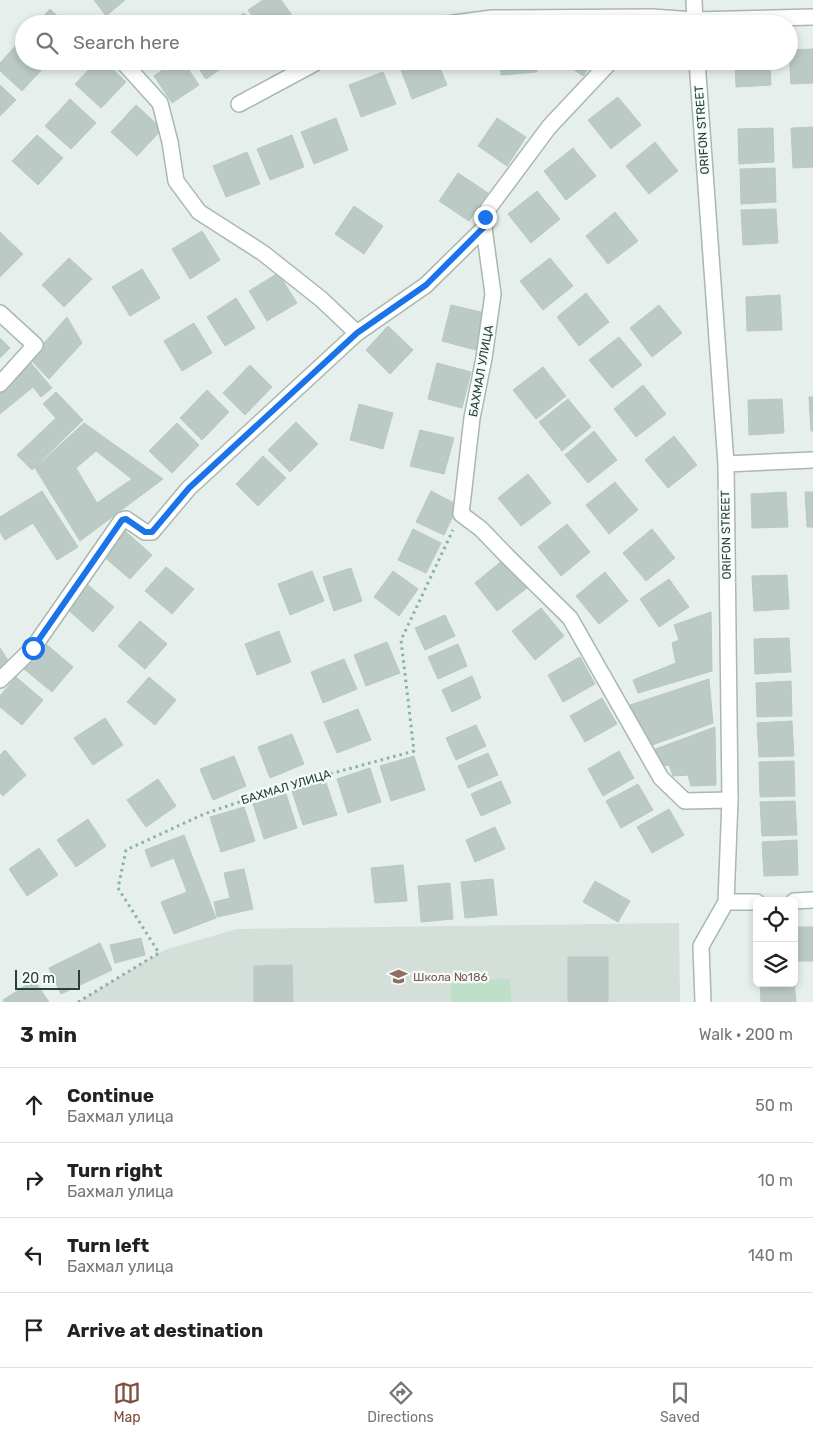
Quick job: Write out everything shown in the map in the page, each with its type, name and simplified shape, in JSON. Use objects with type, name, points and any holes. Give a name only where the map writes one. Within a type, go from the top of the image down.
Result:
[{"type":"street","points":[[694,0],[694,15]]},
{"type":"street","points":[[798,19],[813,18]]},
{"type":"street","points":[[131,70],[160,103],[170,142],[176,181],[199,212],[263,253],[321,299],[357,333]]},
{"type":"street","points":[[239,104],[302,70]]},
{"type":"street","name":"БАХМАЛ УЛИЦА","points":[[461,514],[472,418],[484,358],[493,294],[484,228],[488,209],[549,127],[603,70]]},
{"type":"street","name":"ORIFON STREET","points":[[698,70],[726,464],[730,800],[726,902],[701,946],[703,1002]]},
{"type":"street","name":"БАХМАЛ УЛИЦА","points":[[0,680],[33,648],[122,520],[126,519],[145,532],[152,532],[189,488],[357,333],[426,285],[484,228]]},
{"type":"street","points":[[0,312],[35,345],[0,384]]},
{"type":"street","points":[[726,464],[813,460]]},
{"type":"street","points":[[461,514],[482,529],[570,618],[661,778],[685,801],[730,800]]},
{"type":"street","points":[[798,901],[813,900]]},
{"type":"street","points":[[726,902],[753,902]]},
{"type":"path","name":"БАХМАЛ УЛИЦА","points":[[78,1002],[159,952],[118,888],[126,850],[204,814],[250,798],[286,786],[414,751],[401,640],[461,514]]},
{"type":"shaded area","name":"Школа №186","points":[[679,923],[680,1002],[78,1002],[164,950],[237,929]]},
{"type":"green space","points":[[510,979],[511,1002],[451,1002],[451,980]]},
{"type":"building","points":[[94,0],[125,0],[107,15]]},
{"type":"building","points":[[263,0],[281,0],[292,15],[252,15],[248,10]]},
{"type":"building","points":[[50,9],[56,15],[44,15]]},
{"type":"building","points":[[15,46],[15,70],[41,70],[22,91],[0,71],[0,63]]},
{"type":"building","points":[[813,49],[813,83],[791,84],[790,70],[798,70],[798,50]]},
{"type":"building","points":[[88,70],[113,70],[126,82],[101,108],[75,84]]},
{"type":"building","points":[[162,70],[189,70],[199,85],[172,103],[154,76]]},
{"type":"building","points":[[200,70],[219,70],[206,79]]},
{"type":"building","points":[[401,70],[441,70],[447,85],[412,99]]},
{"type":"building","points":[[501,70],[537,70],[537,72],[501,75]]},
{"type":"building","points":[[574,70],[587,70],[583,76]]},
{"type":"building","points":[[735,70],[770,70],[771,85],[736,87]]},
{"type":"building","points":[[383,72],[396,104],[361,117],[349,85]]},
{"type":"building","points":[[0,85],[16,100],[0,116]]},
{"type":"building","points":[[618,97],[641,125],[611,149],[588,120]]},
{"type":"building","points":[[70,99],[96,123],[71,149],[45,126]]},
{"type":"building","points":[[136,105],[162,129],[137,156],[111,132]]},
{"type":"building","points":[[336,118],[348,150],[314,164],[301,132]]},
{"type":"building","points":[[497,118],[526,137],[507,166],[478,146]]},
{"type":"building","points":[[813,127],[813,167],[793,168],[791,128]]},
{"type":"building","points":[[773,128],[774,162],[739,164],[738,129]]},
{"type":"building","points":[[37,135],[63,158],[38,185],[12,161]]},
{"type":"building","points":[[292,135],[304,167],[270,180],[257,149]]},
{"type":"building","points":[[655,142],[678,171],[649,194],[626,166]]},
{"type":"building","points":[[573,148],[596,176],[566,200],[544,171]]},
{"type":"building","points":[[247,152],[260,184],[226,197],[213,166]]},
{"type":"building","points":[[775,168],[776,202],[741,204],[740,169]]},
{"type":"building","points":[[458,173],[488,193],[469,221],[439,201]]},
{"type":"building","points":[[537,191],[560,219],[531,243],[508,214]]},
{"type":"building","points":[[354,206],[383,226],[364,254],[335,234]]},
{"type":"building","points":[[776,209],[778,243],[743,245],[741,210]]},
{"type":"building","points":[[615,212],[638,241],[608,264],[586,236]]},
{"type":"building","points":[[202,231],[220,260],[190,279],[172,249]]},
{"type":"building","points":[[0,232],[23,254],[0,277]]},
{"type":"building","points":[[69,258],[92,279],[64,307],[42,285]]},
{"type":"building","points":[[550,258],[573,286],[543,310],[520,281]]},
{"type":"building","points":[[142,269],[160,298],[130,316],[112,287]]},
{"type":"building","points":[[278,273],[297,303],[267,321],[249,291]]},
{"type":"building","points":[[586,293],[609,322],[579,346],[557,317]]},
{"type":"building","points":[[780,295],[782,330],[747,331],[746,297]]},
{"type":"building","points":[[236,298],[255,328],[225,346],[207,317]]},
{"type":"building","points":[[451,305],[485,313],[476,350],[442,341]]},
{"type":"building","points":[[659,305],[682,333],[652,357],[630,328]]},
{"type":"building","points":[[67,317],[82,343],[49,379],[30,359]]},
{"type":"building","points":[[194,323],[212,353],[182,371],[164,341]]},
{"type":"building","points":[[388,326],[413,350],[390,374],[366,350]]},
{"type":"building","points":[[619,337],[642,365],[612,388],[589,360]]},
{"type":"building","points":[[0,338],[10,348],[0,358]]},
{"type":"building","points":[[31,363],[52,388],[41,397],[33,387],[0,414],[0,389]]},
{"type":"building","points":[[437,363],[471,372],[462,408],[428,399]]},
{"type":"building","points":[[250,365],[272,387],[245,415],[223,393]]},
{"type":"building","points":[[543,367],[566,396],[536,419],[513,390]]},
{"type":"building","points":[[643,385],[666,414],[636,437],[614,409]]},
{"type":"building","points":[[207,390],[229,412],[202,440],[180,418]]},
{"type":"building","points":[[56,392],[83,420],[32,470],[17,455],[56,418],[43,404]]},
{"type":"building","points":[[809,397],[813,397],[813,431],[811,431]]},
{"type":"building","points":[[568,399],[591,427],[562,451],[539,422]]},
{"type":"building","points":[[782,399],[784,433],[749,435],[748,400]]},
{"type":"building","points":[[359,404],[393,413],[383,449],[350,440]]},
{"type":"building","points":[[296,422],[318,444],[290,472],[268,450]]},
{"type":"building","points":[[84,423],[163,479],[80,541],[35,468]],"holes":[[[96,451],[132,479],[97,503],[76,468]]]},
{"type":"building","points":[[177,423],[199,445],[172,473],[149,451]]},
{"type":"building","points":[[420,430],[454,438],[444,474],[410,466]]},
{"type":"building","points":[[594,431],[617,460],[588,483],[565,455]]},
{"type":"building","points":[[674,436],[697,465],[668,488],[645,460]]},
{"type":"building","points":[[263,456],[286,478],[258,506],[236,484]]},
{"type":"building","points":[[528,474],[551,503],[521,526],[498,498]]},
{"type":"building","points":[[615,482],[638,510],[609,534],[586,505]]},
{"type":"building","points":[[42,491],[78,547],[57,560],[33,523],[5,540],[0,532],[0,517]]},
{"type":"building","points":[[431,491],[458,505],[444,535],[416,522]]},
{"type":"building","points":[[786,492],[788,527],[752,528],[751,494]]},
{"type":"building","points":[[805,492],[813,492],[813,527],[807,527]]},
{"type":"building","points":[[567,524],[590,552],[561,576],[538,547]]},
{"type":"building","points":[[413,529],[441,543],[426,573],[398,560]]},
{"type":"building","points":[[652,529],[675,558],[646,581],[623,553]]},
{"type":"building","points":[[125,531],[152,555],[130,579],[103,556]]},
{"type":"building","points":[[504,559],[527,588],[497,611],[475,583]]},
{"type":"building","points":[[166,567],[194,589],[172,614],[145,591]]},
{"type":"building","points":[[351,568],[362,601],[334,611],[323,577]]},
{"type":"building","points":[[312,571],[324,601],[290,615],[278,584]]},
{"type":"building","points":[[393,571],[418,589],[399,616],[374,597]]},
{"type":"building","points":[[605,572],[628,601],[599,624],[576,596]]},
{"type":"building","points":[[787,575],[789,609],[754,611],[752,576]]},
{"type":"building","points":[[669,579],[689,607],[659,627],[640,599]]},
{"type":"building","points":[[87,584],[114,607],[93,632],[66,608]]},
{"type":"building","points":[[541,608],[564,636],[535,660],[512,631]]},
{"type":"building","points":[[711,612],[712,671],[638,693],[633,680],[676,663],[672,643],[679,640],[674,625]]},
{"type":"building","points":[[445,615],[455,636],[425,650],[415,628]]},
{"type":"building","points":[[140,621],[167,644],[145,669],[118,646]]},
{"type":"building","points":[[279,631],[291,662],[257,675],[245,644]]},
{"type":"building","points":[[789,638],[791,672],[755,674],[754,639]]},
{"type":"building","points":[[387,642],[400,673],[366,686],[354,655]]},
{"type":"building","points":[[46,644],[73,667],[52,692],[24,669]]},
{"type":"building","points":[[458,644],[467,666],[438,679],[428,657]]},
{"type":"building","points":[[0,648],[11,665],[0,672]]},
{"type":"building","points":[[580,657],[595,684],[563,702],[548,675]]},
{"type":"building","points":[[344,659],[357,689],[323,703],[311,672]]},
{"type":"building","points":[[472,676],[481,698],[452,712],[442,690]]},
{"type":"building","points":[[16,677],[43,700],[22,725],[0,707],[0,696]]},
{"type":"building","points":[[149,677],[176,700],[155,725],[127,702]]},
{"type":"building","points":[[709,679],[713,723],[652,745],[630,705]]},
{"type":"building","points":[[791,681],[792,716],[757,717],[756,683]]},
{"type":"building","points":[[602,698],[617,724],[585,742],[570,716]]},
{"type":"building","points":[[358,709],[371,740],[337,753],[324,722]]},
{"type":"building","points":[[105,718],[123,745],[93,765],[74,738]]},
{"type":"building","points":[[792,721],[794,756],[759,757],[757,723]]},
{"type":"building","points":[[476,725],[486,746],[456,760],[446,738]]},
{"type":"building","points":[[715,727],[716,785],[691,786],[688,775],[673,776],[669,765],[660,766],[653,750]]},
{"type":"building","points":[[292,734],[304,764],[270,778],[258,747]]},
{"type":"building","points":[[5,750],[26,775],[3,796],[0,793],[0,755]]},
{"type":"building","points":[[619,751],[634,778],[603,796],[588,769]]},
{"type":"building","points":[[488,753],[498,775],[468,788],[458,766]]},
{"type":"building","points":[[234,756],[246,786],[213,800],[200,769]]},
{"type":"building","points":[[414,756],[425,790],[391,801],[380,766]]},
{"type":"building","points":[[794,761],[795,796],[760,797],[759,762]]},
{"type":"building","points":[[370,768],[381,802],[348,813],[337,779]]},
{"type":"building","points":[[158,779],[176,806],[146,827],[127,800]]},
{"type":"building","points":[[325,780],[337,815],[303,825],[292,791]]},
{"type":"building","points":[[501,781],[511,803],[481,816],[471,794]]},
{"type":"building","points":[[638,784],[653,810],[621,828],[606,801]]},
{"type":"building","points":[[286,794],[297,828],[264,839],[253,804]]},
{"type":"building","points":[[795,801],[797,835],[762,836],[760,802]]},
{"type":"building","points":[[244,807],[255,841],[221,852],[210,817]]},
{"type":"building","points":[[669,809],[684,835],[652,853],[637,827]]},
{"type":"building","points":[[88,819],[106,846],[76,867],[57,840]]},
{"type":"building","points":[[495,827],[505,849],[475,862],[466,840]]},
{"type":"building","points":[[184,835],[216,918],[174,934],[161,902],[187,892],[174,858],[151,867],[145,850]]},
{"type":"building","points":[[797,840],[798,875],[764,876],[762,842]]},
{"type":"building","points":[[39,848],[58,875],[27,896],[9,869]]},
{"type":"building","points":[[403,865],[407,901],[375,903],[371,868]]},
{"type":"building","points":[[244,869],[253,909],[217,917],[214,902],[230,898],[224,873]]},
{"type":"building","points":[[493,879],[497,915],[465,918],[461,882]]},
{"type":"building","points":[[595,881],[630,901],[618,922],[583,902]]},
{"type":"building","points":[[450,883],[453,919],[421,922],[418,886]]},
{"type":"building","points":[[798,927],[813,927],[813,961],[798,961]]},
{"type":"building","points":[[141,938],[145,955],[115,963],[110,945]]},
{"type":"building","points":[[100,943],[112,970],[61,994],[49,968]]},
{"type":"building","points":[[568,957],[608,957],[608,1002],[568,1002]]},
{"type":"building","points":[[292,965],[293,1002],[254,1002],[254,966]]},
{"type":"building","points":[[34,980],[49,1002],[4,1002],[3,1000]]},
{"type":"building","points":[[760,987],[795,987],[796,1002],[761,1002]]},
{"type":"place","name":"Школа №186","points":[[399,977]]},
{"type":"route","points":[[33,648],[122,520],[126,519],[145,532],[152,532],[189,488],[357,333],[426,285],[484,227],[485,217]]}]
